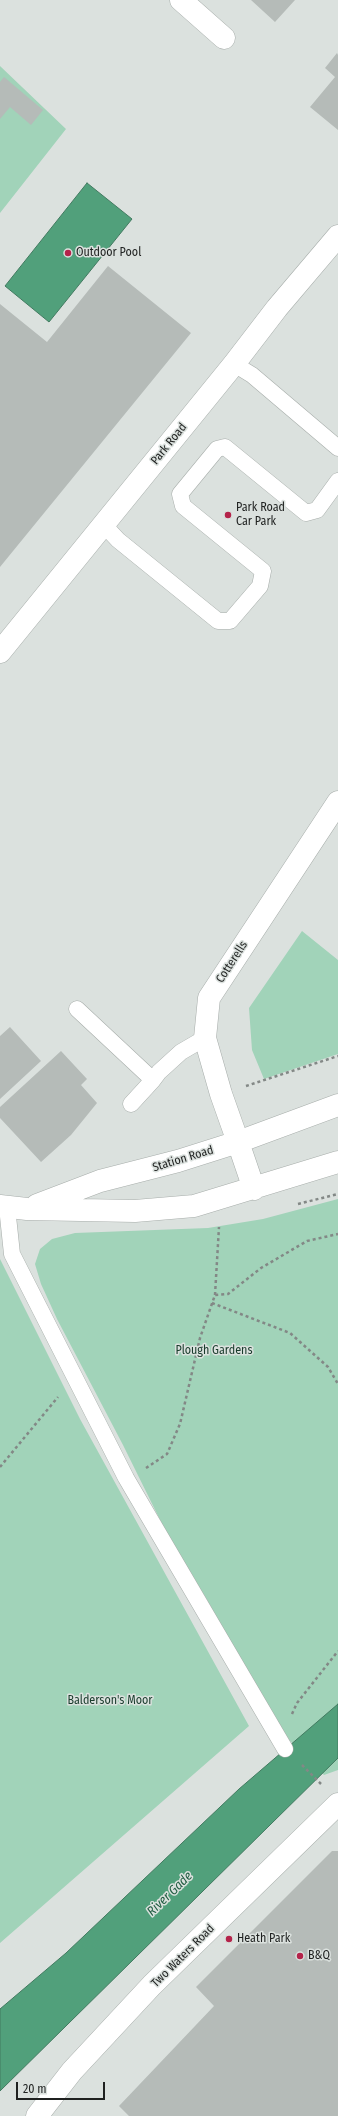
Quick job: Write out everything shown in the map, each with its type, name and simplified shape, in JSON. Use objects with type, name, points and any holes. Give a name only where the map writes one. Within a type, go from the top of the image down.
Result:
[{"type":"main road","points":[[181,0],[224,38]]},
{"type":"main road","name":"Park Road","points":[[0,652],[104,525],[243,369],[277,308],[338,236]]},
{"type":"main road","name":"Cotterells","points":[[254,1189],[221,1094],[205,1038],[209,998],[338,802]]},
{"type":"main road","name":"Station Road","points":[[11,1207],[178,1161],[238,1142],[338,1105]]},
{"type":"main road","points":[[11,1207],[135,1212],[194,1206],[254,1189],[338,1162]]},
{"type":"main road","name":"Two Waters Road","points":[[37,2116],[72,2071],[152,1985],[338,1804]]},
{"type":"lane","points":[[243,369],[338,448]]},
{"type":"lane","points":[[104,525],[118,540],[218,621],[230,622],[260,586],[263,571],[183,506],[180,494],[217,449],[225,448],[306,513],[317,510],[338,481]]},
{"type":"lane","points":[[77,1009],[153,1080]]},
{"type":"lane","points":[[132,1104],[159,1072],[181,1052],[205,1038]]},
{"type":"lane","points":[[11,1207],[12,1254],[126,1478],[282,1745]]},
{"type":"path","points":[[221,1094],[338,1056]]},
{"type":"path","points":[[126,1478],[149,1466],[167,1454],[180,1424],[200,1338],[215,1295],[220,1220]]},
{"type":"path","points":[[215,1295],[228,1294],[261,1268],[307,1241],[338,1234]]},
{"type":"path","points":[[212,1303],[290,1333],[328,1367],[338,1384]]},
{"type":"path","points":[[0,1467],[74,1376]]},
{"type":"path","points":[[324,1787],[282,1745],[297,1703],[338,1651]]},
{"type":"green space","points":[[0,66],[66,129],[0,213]]},
{"type":"green space","points":[[302,931],[338,960],[338,1054],[264,1079],[252,1050],[249,1008]]},
{"type":"green space","name":"Plough Gardens","points":[[338,1199],[338,1770],[324,1775],[289,1740],[249,1677],[207,1600],[168,1536],[123,1445],[57,1319],[41,1284],[35,1264],[40,1249],[52,1239],[75,1233],[208,1228],[263,1219]]},
{"type":"green space","name":"Balderson's Moor","points":[[0,1259],[80,1419],[249,1726],[0,1943]]},
{"type":"water","name":"Outdoor Pool","points":[[87,183],[132,219],[49,322],[5,286]]},
{"type":"water","name":"River Gade","points":[[338,1704],[338,1758],[0,2091],[0,2009],[66,1953],[239,1789]]},
{"type":"building","points":[[251,0],[295,0],[275,22]]},
{"type":"building","points":[[337,53],[338,130],[310,107],[335,77],[325,68]]},
{"type":"building","points":[[4,77],[43,110],[31,125],[10,107],[0,119],[0,82]]},
{"type":"building","points":[[108,266],[191,333],[0,567],[0,304],[47,342]]},
{"type":"building","points":[[10,1027],[41,1061],[0,1099],[0,1036]]},
{"type":"building","points":[[61,1051],[87,1079],[81,1085],[97,1103],[71,1135],[41,1162],[0,1118],[0,1107]]},
{"type":"building","name":"B&Q","points":[[332,1851],[338,1851],[338,2116],[129,2116],[119,2106],[214,2006],[196,1987]]},
{"type":"place","name":"Outdoor Pool","points":[[68,253]]},
{"type":"place","name":"Park Road Car Park","points":[[228,515]]},
{"type":"place","name":"Heath Park","points":[[229,1939]]},
{"type":"place","name":"B&Q","points":[[300,1956]]}]
